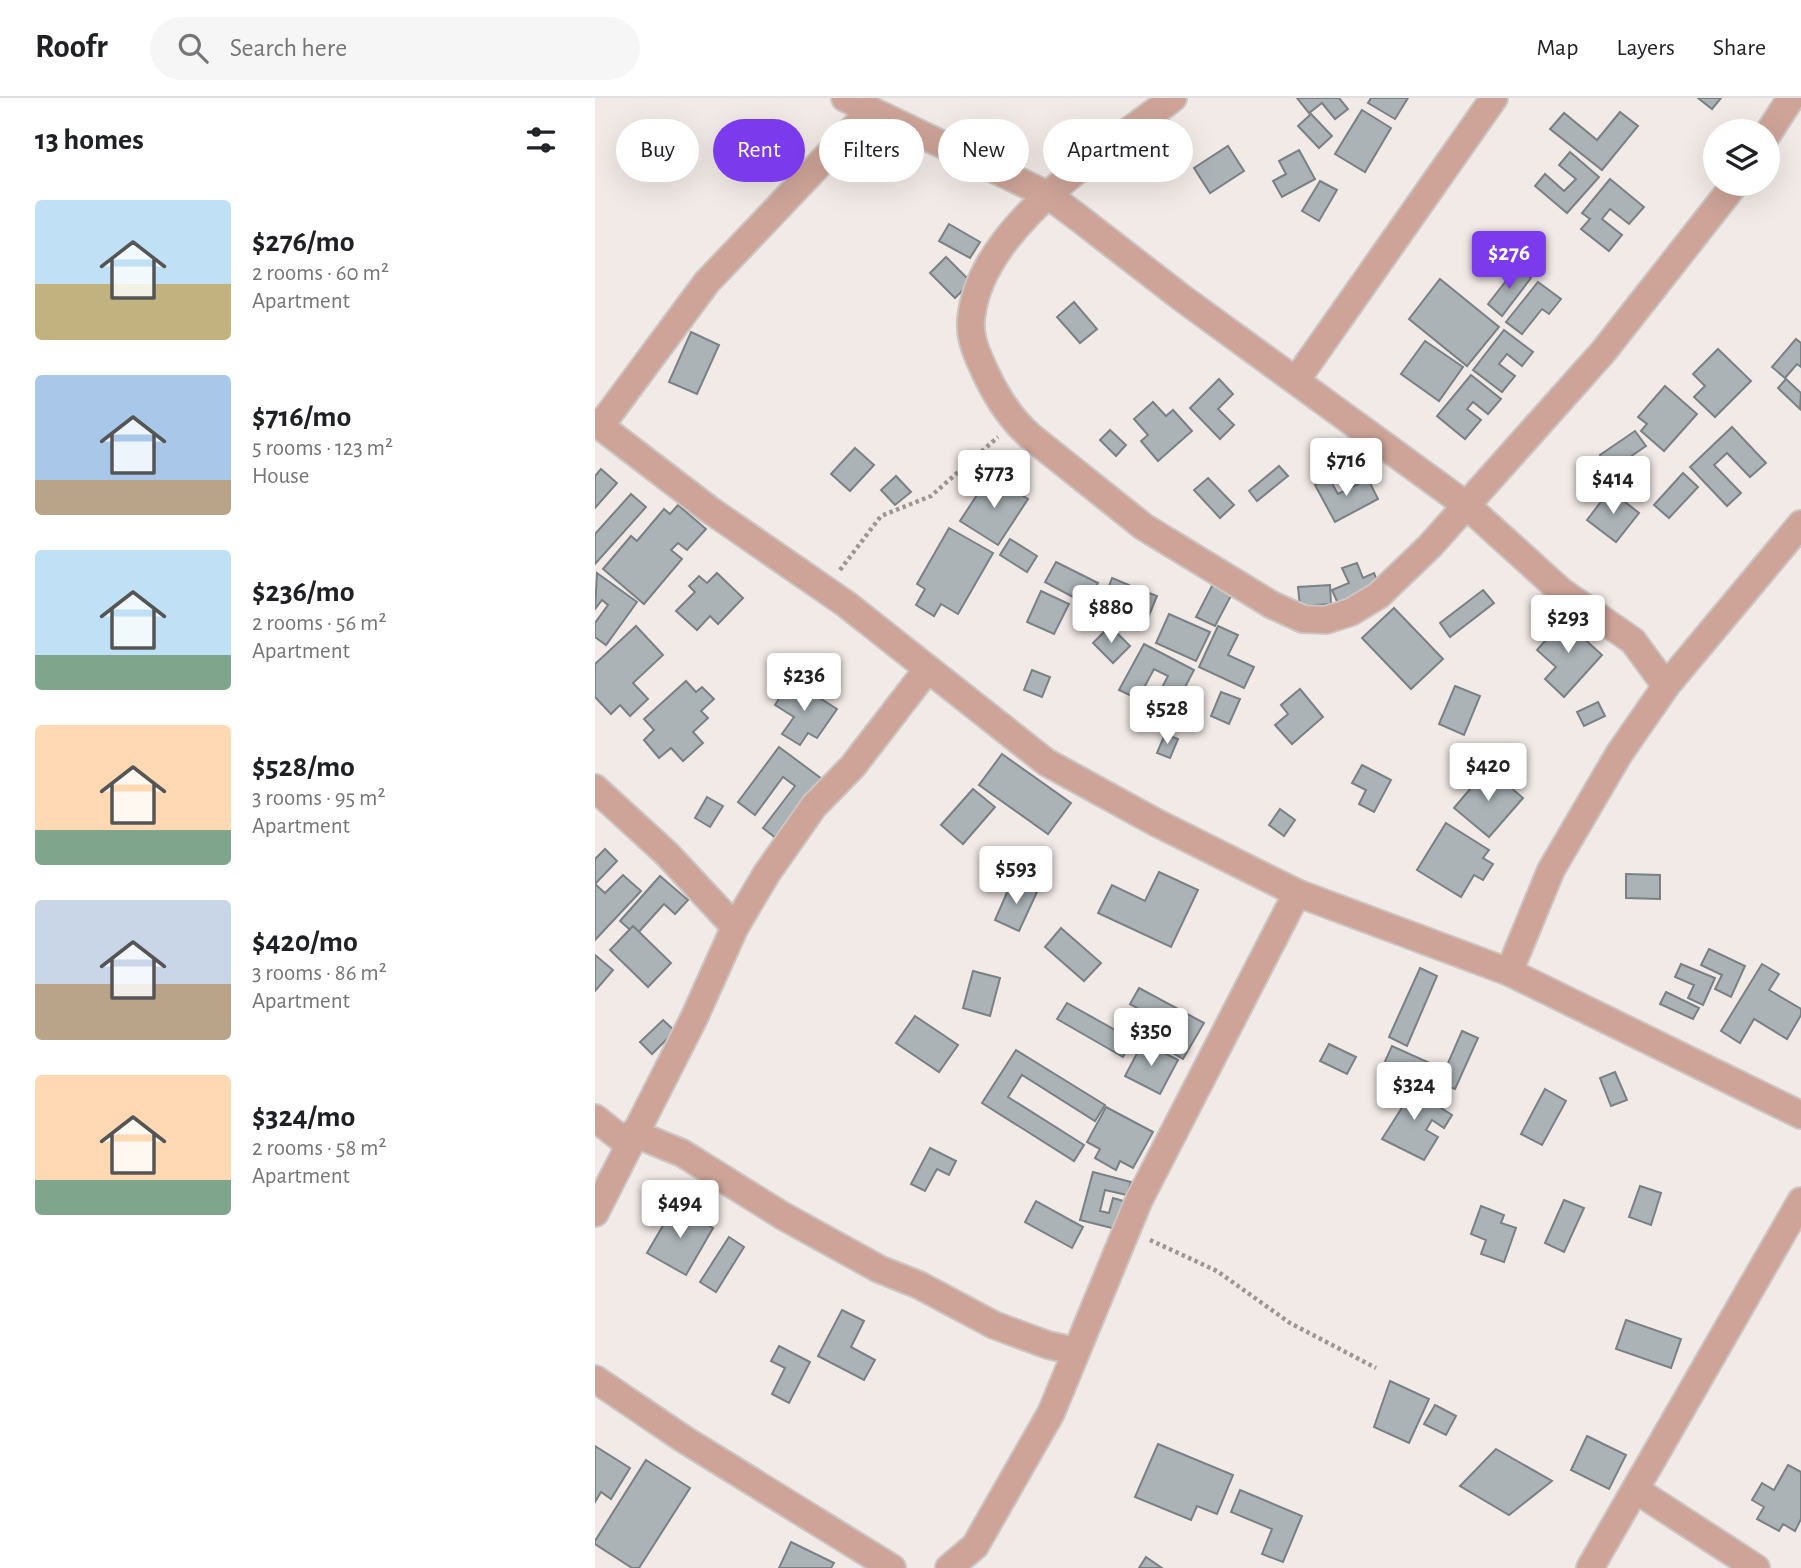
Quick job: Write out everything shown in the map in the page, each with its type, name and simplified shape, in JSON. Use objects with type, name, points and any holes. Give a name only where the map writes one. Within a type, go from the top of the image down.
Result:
[{"type":"street","points":[[845,98],[1048,195],[1182,298],[1297,379],[1466,505],[1561,591],[1633,641],[1665,686]]},
{"type":"street","points":[[1173,98],[1048,195],[987,265],[970,322],[975,349],[983,369],[1013,421],[1144,527],[1272,605],[1303,619],[1326,620],[1351,612],[1379,594],[1430,546],[1604,352],[1726,196]]},
{"type":"street","points":[[1297,379],[1494,98]]},
{"type":"street","points":[[1777,119],[1791,98]]},
{"type":"street","points":[[871,110],[707,282],[598,424],[710,510],[820,586],[1046,762],[1157,823],[1297,893],[1509,972],[1801,1115]]},
{"type":"street","points":[[1509,972],[1551,870],[1619,754],[1665,686],[1801,524]]},
{"type":"street","points":[[595,1213],[694,1018],[735,927],[767,873],[814,806],[853,766],[927,670]]},
{"type":"street","points":[[595,788],[667,854],[735,927]]},
{"type":"street","points":[[949,1568],[975,1545],[1051,1413],[1139,1200],[1297,893]]},
{"type":"street","points":[[595,1118],[631,1138],[682,1153],[773,1210],[879,1269],[919,1285],[994,1325],[1048,1345],[1075,1351]]},
{"type":"street","points":[[1590,1568],[1801,1201]]},
{"type":"street","points":[[595,1379],[694,1445],[892,1568]]},
{"type":"street","points":[[1636,1490],[1756,1568]]},
{"type":"path","points":[[820,586],[842,567],[881,516],[939,491],[989,448],[1013,421]]},
{"type":"path","points":[[1127,1231],[1193,1258],[1290,1323],[1376,1368]]},
{"type":"building","points":[[1297,98],[1339,98],[1348,109],[1335,119],[1322,103],[1309,113]]},
{"type":"building","points":[[1371,98],[1408,98],[1395,119],[1368,103]]},
{"type":"building","points":[[1698,98],[1721,98],[1712,109]]},
{"type":"building","points":[[1362,110],[1391,128],[1365,172],[1335,154]]},
{"type":"building","points":[[1620,112],[1638,126],[1602,170],[1550,129],[1564,113],[1597,140]]},
{"type":"building","points":[[1311,114],[1332,136],[1319,148],[1298,126]]},
{"type":"building","points":[[1228,146],[1244,171],[1210,193],[1194,168]]},
{"type":"building","points":[[1299,150],[1315,179],[1282,197],[1273,181],[1286,174],[1279,161]]},
{"type":"building","points":[[1570,152],[1599,177],[1567,213],[1535,186],[1545,174],[1564,191],[1576,179],[1559,165]]},
{"type":"building","points":[[1610,179],[1644,207],[1629,224],[1610,209],[1602,219],[1622,235],[1609,251],[1581,229],[1590,219],[1582,213]]},
{"type":"building","points":[[1320,181],[1337,190],[1319,221],[1302,211]]},
{"type":"building","points":[[949,224],[980,242],[970,258],[939,241]]},
{"type":"building","points":[[946,257],[971,282],[955,298],[930,273]]},
{"type":"building","points":[[1517,267],[1531,278],[1502,316],[1488,304]]},
{"type":"building","points":[[1440,279],[1499,327],[1467,366],[1409,319]]},
{"type":"building","points":[[1538,282],[1561,299],[1549,314],[1542,309],[1522,334],[1506,322]]},
{"type":"building","points":[[1074,302],[1097,329],[1080,343],[1057,317]]},
{"type":"building","points":[[1504,330],[1533,352],[1522,366],[1507,354],[1499,364],[1515,376],[1502,392],[1473,370]]},
{"type":"building","points":[[691,332],[719,345],[697,394],[669,382]]},
{"type":"building","points":[[1796,339],[1801,343],[1801,367],[1797,364],[1785,378],[1772,367]]},
{"type":"building","points":[[1425,341],[1463,367],[1439,401],[1401,374]]},
{"type":"building","points":[[1718,349],[1751,381],[1715,417],[1694,397],[1705,386],[1693,374]]},
{"type":"building","points":[[1471,375],[1501,399],[1488,414],[1473,402],[1467,409],[1481,420],[1465,439],[1437,416]]},
{"type":"building","points":[[1219,379],[1233,394],[1218,409],[1234,425],[1220,439],[1190,408]]},
{"type":"building","points":[[1786,379],[1801,393],[1800,409],[1778,388]]},
{"type":"building","points":[[1665,386],[1697,414],[1664,451],[1641,431],[1647,424],[1638,417]]},
{"type":"building","points":[[1153,402],[1166,416],[1173,410],[1192,431],[1158,461],[1141,441],[1148,435],[1134,419]]},
{"type":"building","points":[[1732,427],[1766,463],[1750,477],[1727,453],[1714,465],[1741,493],[1727,506],[1690,467]]},
{"type":"building","points":[[1110,430],[1126,445],[1116,456],[1100,440]]},
{"type":"building","points":[[1635,431],[1646,446],[1611,470],[1600,455]]},
{"type":"building","points":[[855,448],[874,465],[850,491],[831,474]]},
{"type":"building","points":[[1279,466],[1288,476],[1257,501],[1249,491]]},
{"type":"building","points":[[601,469],[617,483],[595,508],[595,476]]},
{"type":"building","points":[[1683,473],[1698,487],[1669,518],[1654,505]]},
{"type":"building","points":[[990,475],[1028,499],[998,545],[960,521]]},
{"type":"building","points":[[896,476],[911,492],[895,505],[881,490]]},
{"type":"building","points":[[1208,478],[1234,505],[1220,518],[1194,490]]},
{"type":"building","points":[[1329,478],[1338,494],[1368,479],[1378,499],[1335,522],[1315,485]]},
{"type":"building","points":[[1610,490],[1639,513],[1616,542],[1587,520]]},
{"type":"building","points":[[631,494],[646,507],[595,564],[595,534]]},
{"type":"building","points":[[678,505],[706,529],[687,550],[678,543],[671,550],[682,559],[644,604],[603,569],[631,536],[637,541],[664,509],[670,514]]},
{"type":"building","points":[[949,528],[993,553],[958,614],[941,604],[934,616],[916,605],[925,589],[917,584]]},
{"type":"building","points":[[1010,539],[1037,556],[1027,572],[1000,555]]},
{"type":"building","points":[[1056,562],[1098,583],[1086,604],[1045,582]]},
{"type":"building","points":[[1357,563],[1363,578],[1374,573],[1380,588],[1339,606],[1332,590],[1349,583],[1342,568]]},
{"type":"building","points":[[597,573],[637,602],[606,645],[595,637],[595,623],[608,605],[602,600],[595,609]]},
{"type":"building","points":[[717,573],[743,598],[718,624],[710,616],[697,630],[676,611],[695,592],[689,586],[699,576],[707,583]]},
{"type":"building","points":[[1112,578],[1129,585],[1124,599],[1138,604],[1144,591],[1157,596],[1143,630],[1099,613]]},
{"type":"building","points":[[1215,580],[1234,590],[1215,626],[1196,617]]},
{"type":"building","points":[[1330,585],[1331,604],[1300,606],[1298,587]]},
{"type":"building","points":[[1483,590],[1494,603],[1450,637],[1440,623]]},
{"type":"building","points":[[1041,591],[1069,604],[1054,634],[1027,622]]},
{"type":"building","points":[[1394,608],[1443,659],[1411,689],[1362,638]]},
{"type":"building","points":[[1570,613],[1587,627],[1580,635],[1602,655],[1564,697],[1545,679],[1556,667],[1537,650]]},
{"type":"building","points":[[1169,614],[1210,632],[1196,661],[1156,643]]},
{"type":"building","points":[[636,626],[663,655],[633,683],[648,699],[630,716],[620,705],[611,714],[595,697],[595,664]]},
{"type":"building","points":[[1110,626],[1130,646],[1113,663],[1093,643]]},
{"type":"building","points":[[1218,626],[1238,635],[1228,655],[1254,667],[1244,688],[1199,667]]},
{"type":"building","points":[[1144,644],[1194,670],[1170,716],[1152,707],[1168,676],[1154,669],[1138,699],[1119,690]]},
{"type":"building","points":[[1032,670],[1050,677],[1042,697],[1024,690]]},
{"type":"building","points":[[791,680],[837,709],[817,738],[808,733],[800,745],[782,734],[794,717],[775,705]]},
{"type":"building","points":[[686,681],[696,692],[702,687],[714,699],[701,711],[708,718],[693,732],[703,743],[683,761],[671,748],[659,758],[644,740],[654,730],[644,719]]},
{"type":"building","points":[[1455,686],[1480,696],[1464,735],[1439,724]]},
{"type":"building","points":[[1300,689],[1323,717],[1292,744],[1275,725],[1288,714],[1281,705]]},
{"type":"building","points":[[1221,692],[1240,699],[1229,724],[1211,716]]},
{"type":"building","points":[[1598,702],[1605,716],[1584,726],[1577,712]]},
{"type":"building","points":[[1165,734],[1178,739],[1170,758],[1157,753]]},
{"type":"building","points":[[779,747],[826,782],[781,842],[763,828],[795,786],[783,777],[755,815],[738,802]]},
{"type":"building","points":[[1002,754],[1071,803],[1048,834],[979,785]]},
{"type":"building","points":[[1362,765],[1391,780],[1374,812],[1359,804],[1366,790],[1352,783]]},
{"type":"building","points":[[1488,768],[1523,798],[1489,837],[1454,808]]},
{"type":"building","points":[[973,789],[995,807],[963,844],[941,825]]},
{"type":"building","points":[[707,797],[723,806],[710,827],[695,818]]},
{"type":"building","points":[[1280,809],[1295,820],[1284,836],[1269,825]]},
{"type":"building","points":[[1446,823],[1489,850],[1483,858],[1493,864],[1483,880],[1474,875],[1461,897],[1417,870]]},
{"type":"building","points":[[605,849],[617,861],[595,884],[595,859]]},
{"type":"building","points":[[1159,872],[1198,890],[1171,947],[1098,913],[1112,885],[1145,901]]},
{"type":"building","points":[[1626,874],[1660,875],[1660,899],[1626,898]]},
{"type":"building","points":[[623,875],[641,891],[595,940],[595,884],[605,893]]},
{"type":"building","points":[[660,876],[688,900],[675,914],[664,904],[636,935],[620,921]]},
{"type":"building","points":[[1012,881],[1037,892],[1019,931],[995,920]]},
{"type":"building","points":[[633,926],[671,963],[648,987],[610,950]]},
{"type":"building","points":[[1061,928],[1101,963],[1084,981],[1045,947]]},
{"type":"building","points":[[1709,949],[1745,966],[1731,997],[1715,989],[1722,975],[1701,965]]},
{"type":"building","points":[[595,955],[613,970],[595,991]]},
{"type":"building","points":[[1681,964],[1715,978],[1703,1005],[1688,998],[1694,985],[1675,977]]},
{"type":"building","points":[[1762,964],[1779,974],[1769,990],[1801,1009],[1801,1015],[1787,1039],[1754,1019],[1740,1043],[1721,1031]]},
{"type":"building","points":[[1420,968],[1437,976],[1407,1046],[1389,1037]]},
{"type":"building","points":[[973,971],[1000,978],[990,1016],[963,1008]]},
{"type":"building","points":[[1139,988],[1204,1023],[1183,1059],[1164,1048],[1175,1029],[1130,1004]]},
{"type":"building","points":[[1666,992],[1699,1008],[1693,1019],[1660,1004]]},
{"type":"building","points":[[1067,1003],[1133,1040],[1123,1057],[1057,1019]]},
{"type":"building","points":[[915,1016],[958,1045],[939,1072],[896,1043]]},
{"type":"building","points":[[663,1020],[675,1031],[652,1054],[640,1042]]},
{"type":"building","points":[[1462,1031],[1478,1038],[1455,1089],[1445,1085],[1441,1094],[1382,1068],[1392,1046],[1445,1070]]},
{"type":"building","points":[[1143,1042],[1178,1060],[1160,1094],[1125,1076]]},
{"type":"building","points":[[1329,1044],[1356,1057],[1347,1074],[1320,1061]]},
{"type":"building","points":[[1016,1050],[1105,1105],[1095,1121],[1022,1075],[1008,1097],[1084,1145],[1074,1161],[982,1103]]},
{"type":"building","points":[[1615,1072],[1627,1100],[1611,1106],[1600,1078]]},
{"type":"building","points":[[1397,1080],[1452,1115],[1444,1128],[1432,1120],[1426,1130],[1438,1137],[1424,1160],[1382,1139],[1403,1106],[1387,1096]]},
{"type":"building","points":[[1545,1089],[1566,1101],[1542,1145],[1521,1134]]},
{"type":"building","points":[[1106,1107],[1153,1132],[1133,1168],[1120,1161],[1116,1170],[1095,1158],[1100,1149],[1087,1142]]},
{"type":"building","points":[[930,1148],[956,1161],[949,1175],[937,1169],[925,1191],[911,1184]]},
{"type":"building","points":[[1093,1172],[1131,1182],[1127,1195],[1105,1190],[1100,1211],[1109,1213],[1113,1198],[1127,1202],[1120,1230],[1080,1220]]},
{"type":"building","points":[[1640,1186],[1661,1193],[1651,1225],[1629,1217]]},
{"type":"building","points":[[1564,1200],[1584,1208],[1564,1252],[1545,1243]]},
{"type":"building","points":[[1036,1201],[1083,1227],[1072,1248],[1025,1222]]},
{"type":"building","points":[[675,1205],[713,1228],[686,1275],[647,1253]]},
{"type":"building","points":[[1481,1206],[1504,1215],[1501,1223],[1516,1228],[1504,1262],[1481,1254],[1486,1240],[1471,1234]]},
{"type":"building","points":[[729,1237],[744,1247],[716,1292],[700,1282]]},
{"type":"building","points":[[842,1310],[864,1321],[851,1347],[875,1360],[864,1380],[818,1356]]},
{"type":"building","points":[[1626,1320],[1681,1339],[1671,1368],[1616,1349]]},
{"type":"building","points":[[779,1346],[810,1362],[789,1403],[772,1394],[785,1368],[771,1361]]},
{"type":"building","points":[[1390,1381],[1429,1399],[1409,1443],[1374,1427]]},
{"type":"building","points":[[1435,1405],[1456,1416],[1446,1435],[1424,1424]]},
{"type":"building","points":[[1587,1436],[1626,1455],[1609,1489],[1571,1470]]},
{"type":"building","points":[[1158,1444],[1233,1475],[1217,1514],[1197,1506],[1191,1520],[1135,1497]]},
{"type":"building","points":[[595,1446],[630,1468],[611,1499],[601,1492],[595,1502]]},
{"type":"building","points":[[1496,1449],[1552,1481],[1509,1515],[1460,1486]]},
{"type":"building","points":[[646,1460],[690,1488],[639,1568],[632,1568],[595,1544],[595,1541]]},
{"type":"building","points":[[1788,1465],[1801,1472],[1801,1519],[1795,1531],[1783,1524],[1779,1531],[1757,1519],[1764,1507],[1752,1500],[1762,1483],[1774,1490]]},
{"type":"building","points":[[1240,1490],[1302,1516],[1283,1562],[1262,1554],[1272,1529],[1231,1512]]},
{"type":"building","points":[[791,1542],[834,1563],[831,1568],[779,1568]]},
{"type":"building","points":[[1146,1557],[1162,1568],[1139,1568]]}]
